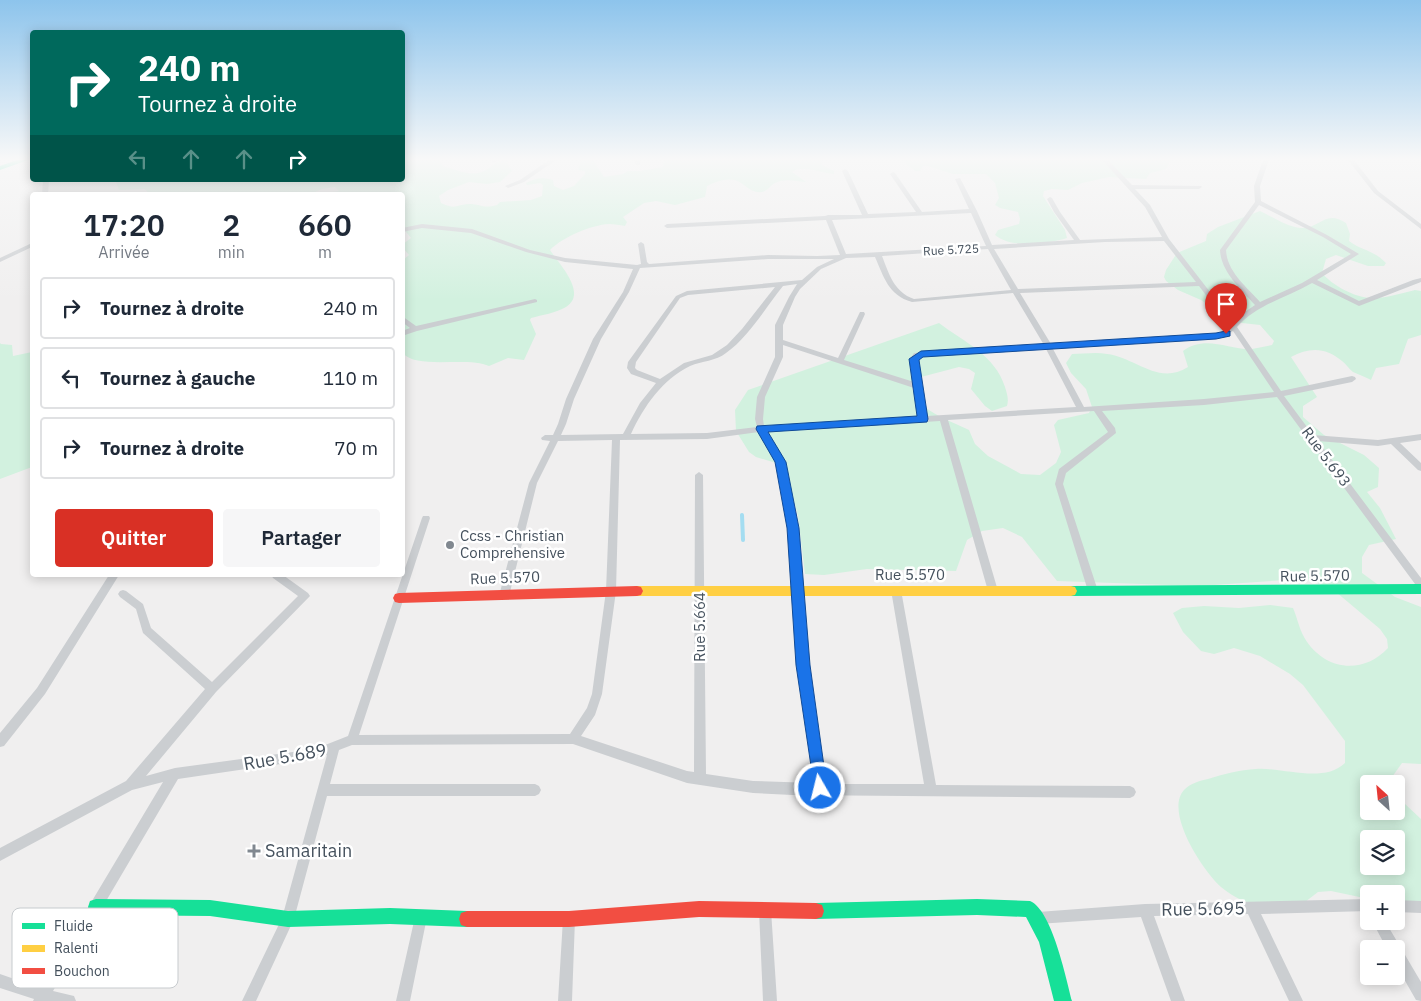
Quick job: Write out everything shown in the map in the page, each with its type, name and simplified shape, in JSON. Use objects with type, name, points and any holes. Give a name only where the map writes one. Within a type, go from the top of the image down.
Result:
[{"type":"street","points":[[862,207],[866,216]]},
{"type":"street","points":[[916,207],[920,213]]},
{"type":"street","points":[[972,207],[990,248],[1017,291],[1081,409]]},
{"type":"street","points":[[1054,207],[1078,242]]},
{"type":"street","points":[[1147,207],[1156,218],[1166,239],[1234,328]]},
{"type":"street","points":[[1255,207],[1223,250],[1222,255],[1227,266],[1260,306]]},
{"type":"street","points":[[923,419],[914,359],[917,355],[1226,334],[1234,328],[1242,317],[1260,306],[1290,293],[1356,254],[1267,207]]},
{"type":"street","points":[[1395,207],[1421,227]]},
{"type":"street","points":[[667,226],[974,211]]},
{"type":"street","points":[[820,788],[803,665],[793,528],[781,462],[761,429],[759,419],[761,397],[779,357],[779,326],[797,288],[819,268],[844,257],[828,218]]},
{"type":"street","name":"Rue 5.725","points":[[405,229],[422,226],[472,231],[528,251],[565,260],[637,267],[768,257],[844,257],[1078,242],[1166,239]]},
{"type":"street","points":[[641,244],[646,265]]},
{"type":"street","points":[[0,260],[30,246]]},
{"type":"street","points":[[878,255],[893,290],[904,299],[914,301],[1017,291],[1201,284]]},
{"type":"street","points":[[817,258],[819,268]]},
{"type":"street","points":[[505,592],[533,483],[562,424],[570,399],[597,339],[626,292],[637,267]]},
{"type":"street","points":[[1312,280],[1360,304],[1421,280]]},
{"type":"street","points":[[660,382],[634,372],[631,368],[632,362],[678,297],[687,294],[802,282]]},
{"type":"street","points":[[574,739],[591,712],[597,694],[611,591],[621,437],[660,382],[688,364],[724,352],[751,323],[780,285]]},
{"type":"street","points":[[405,333],[535,301]]},
{"type":"street","points":[[840,361],[862,314]]},
{"type":"street","points":[[405,321],[415,329]]},
{"type":"street","name":"Rue 5.693","points":[[1234,328],[1312,438],[1421,585]]},
{"type":"street","points":[[780,342],[918,386]]},
{"type":"street","points":[[545,438],[706,436],[761,429],[1204,402],[1280,394],[1352,379]]},
{"type":"street","points":[[1094,591],[1059,484],[1062,471],[1112,433],[1112,430],[1096,408]]},
{"type":"street","points":[[943,418],[993,591]]},
{"type":"street","points":[[1312,438],[1368,443],[1394,442],[1421,437]]},
{"type":"street","points":[[1394,442],[1421,468]]},
{"type":"street","name":"Rue 5.664","points":[[699,475],[700,779]]},
{"type":"street","points":[[426,518],[352,740],[574,739],[687,777],[792,789],[1130,792]]},
{"type":"street","points":[[0,742],[41,691],[113,577]]},
{"type":"street","points":[[130,785],[212,689],[305,596],[279,577]]},
{"type":"street","name":"Rue 5.570","points":[[399,598],[505,592],[798,589],[1094,591],[1421,589]]},
{"type":"street","points":[[896,590],[931,789]]},
{"type":"street","points":[[123,594],[140,607],[147,630],[212,689]]},
{"type":"street","name":"Rue 5.689","points":[[0,855],[130,785],[175,774],[295,758],[334,748],[352,740]]},
{"type":"street","points":[[249,1001],[288,919],[334,748]]},
{"type":"street","points":[[96,907],[175,774]]},
{"type":"street","points":[[323,790],[535,790]]},
{"type":"street","name":"Rue 5.695","points":[[1038,918],[1145,910],[1360,905]]},
{"type":"street","points":[[96,907],[210,908],[288,919],[390,916],[506,920],[569,919],[698,909],[855,912],[996,906],[1030,909],[1038,918],[1044,930],[1063,1001]]},
{"type":"street","points":[[1405,906],[1421,907]]},
{"type":"street","points":[[1252,908],[1296,1001]]},
{"type":"street","points":[[765,910],[770,1001]]},
{"type":"street","points":[[1145,910],[1178,1001]]},
{"type":"street","points":[[403,1001],[421,917]]},
{"type":"street","points":[[565,1001],[569,919]]},
{"type":"street","points":[[1405,967],[1421,994]]},
{"type":"street","points":[[0,981],[12,986]]},
{"type":"street","points":[[17,988],[42,998],[69,1001]]},
{"type":"green space","points":[[405,207],[638,207],[623,217],[627,222],[625,226],[611,224],[586,229],[570,236],[550,250],[570,278],[574,294],[572,301],[558,311],[531,318],[530,320],[536,334],[524,360],[508,358],[489,366],[469,362],[419,361],[405,354],[405,258],[409,255],[405,250],[405,242],[411,238],[405,230]]},
{"type":"green space","points":[[998,207],[1050,207],[1065,230],[1067,238],[1030,244],[1020,244],[1002,239],[995,235],[998,230],[1019,224],[1020,219],[1018,212]]},
{"type":"green space","points":[[1260,211],[1285,224],[1301,228],[1313,226],[1328,219],[1339,219],[1346,223],[1350,234],[1349,241],[1377,255],[1386,263],[1384,266],[1368,266],[1336,255],[1326,259],[1322,273],[1327,278],[1344,290],[1358,296],[1371,298],[1393,296],[1415,290],[1421,291],[1421,335],[1408,339],[1399,364],[1376,368],[1371,380],[1353,372],[1336,356],[1324,351],[1304,351],[1291,357],[1317,397],[1303,406],[1303,417],[1324,435],[1364,455],[1379,468],[1378,487],[1367,492],[1380,508],[1396,539],[1369,545],[1362,557],[1362,573],[1395,597],[1421,607],[1421,764],[1402,763],[1393,775],[1360,775],[1360,820],[1405,820],[1405,804],[1421,819],[1421,911],[1405,908],[1405,885],[1360,885],[1360,897],[1331,891],[1318,892],[1296,909],[1254,906],[1228,892],[1213,879],[1196,855],[1182,826],[1179,800],[1184,790],[1192,784],[1238,771],[1250,770],[1267,769],[1314,774],[1326,773],[1345,763],[1345,741],[1303,685],[1290,674],[1260,656],[1234,648],[1214,654],[1201,651],[1183,632],[1173,613],[1182,608],[1204,606],[1239,608],[1270,605],[1293,608],[1304,637],[1321,657],[1343,665],[1355,666],[1367,663],[1378,657],[1388,648],[1387,639],[1380,629],[1336,592],[1311,580],[1300,579],[1199,586],[1057,581],[1022,537],[1003,528],[982,531],[967,540],[956,571],[867,569],[824,575],[805,574],[798,516],[786,472],[776,463],[756,457],[749,452],[736,431],[735,410],[748,390],[939,323],[978,350],[994,366],[1005,387],[1008,399],[1007,406],[992,411],[985,406],[971,389],[975,373],[969,369],[959,367],[921,377],[912,386],[914,394],[926,408],[969,430],[975,444],[988,456],[1021,474],[1040,475],[1056,463],[1061,452],[1054,425],[1058,420],[1089,413],[1092,407],[1086,389],[1071,373],[1066,363],[1072,354],[1094,353],[1117,356],[1147,369],[1167,373],[1177,372],[1188,367],[1183,351],[1191,346],[1208,343],[1252,349],[1272,345],[1274,341],[1260,325],[1242,323],[1225,317],[1201,300],[1178,290],[1166,281],[1164,277],[1166,270],[1177,253],[1206,241],[1207,234],[1218,227]]},
{"type":"green space","points":[[0,343],[12,345],[13,356],[30,352],[30,468],[0,479]]},
{"type":"waterway","points":[[742,515],[743,540]]},
{"type":"traffic: fast","points":[[1071,591],[1421,589]]},
{"type":"traffic: fast","points":[[96,907],[210,908],[288,919],[390,916],[467,919]]},
{"type":"traffic: fast","points":[[816,911],[977,907],[1030,909],[1037,919],[1047,942],[1063,1001]]},
{"type":"traffic: slow","points":[[637,591],[1071,591]]},
{"type":"traffic: jam","points":[[399,598],[637,591]]},
{"type":"traffic: jam","points":[[467,919],[569,919],[699,909],[816,911]]},
{"type":"place","name":"Ccss - Christian Comprehensive","points":[[450,545]]},
{"type":"place","name":"Samaritain","points":[[254,851]]},
{"type":"route","points":[[820,788],[803,665],[793,528],[781,462],[761,429],[923,419],[914,359],[917,355],[921,354],[1084,345],[1226,334]]}]
